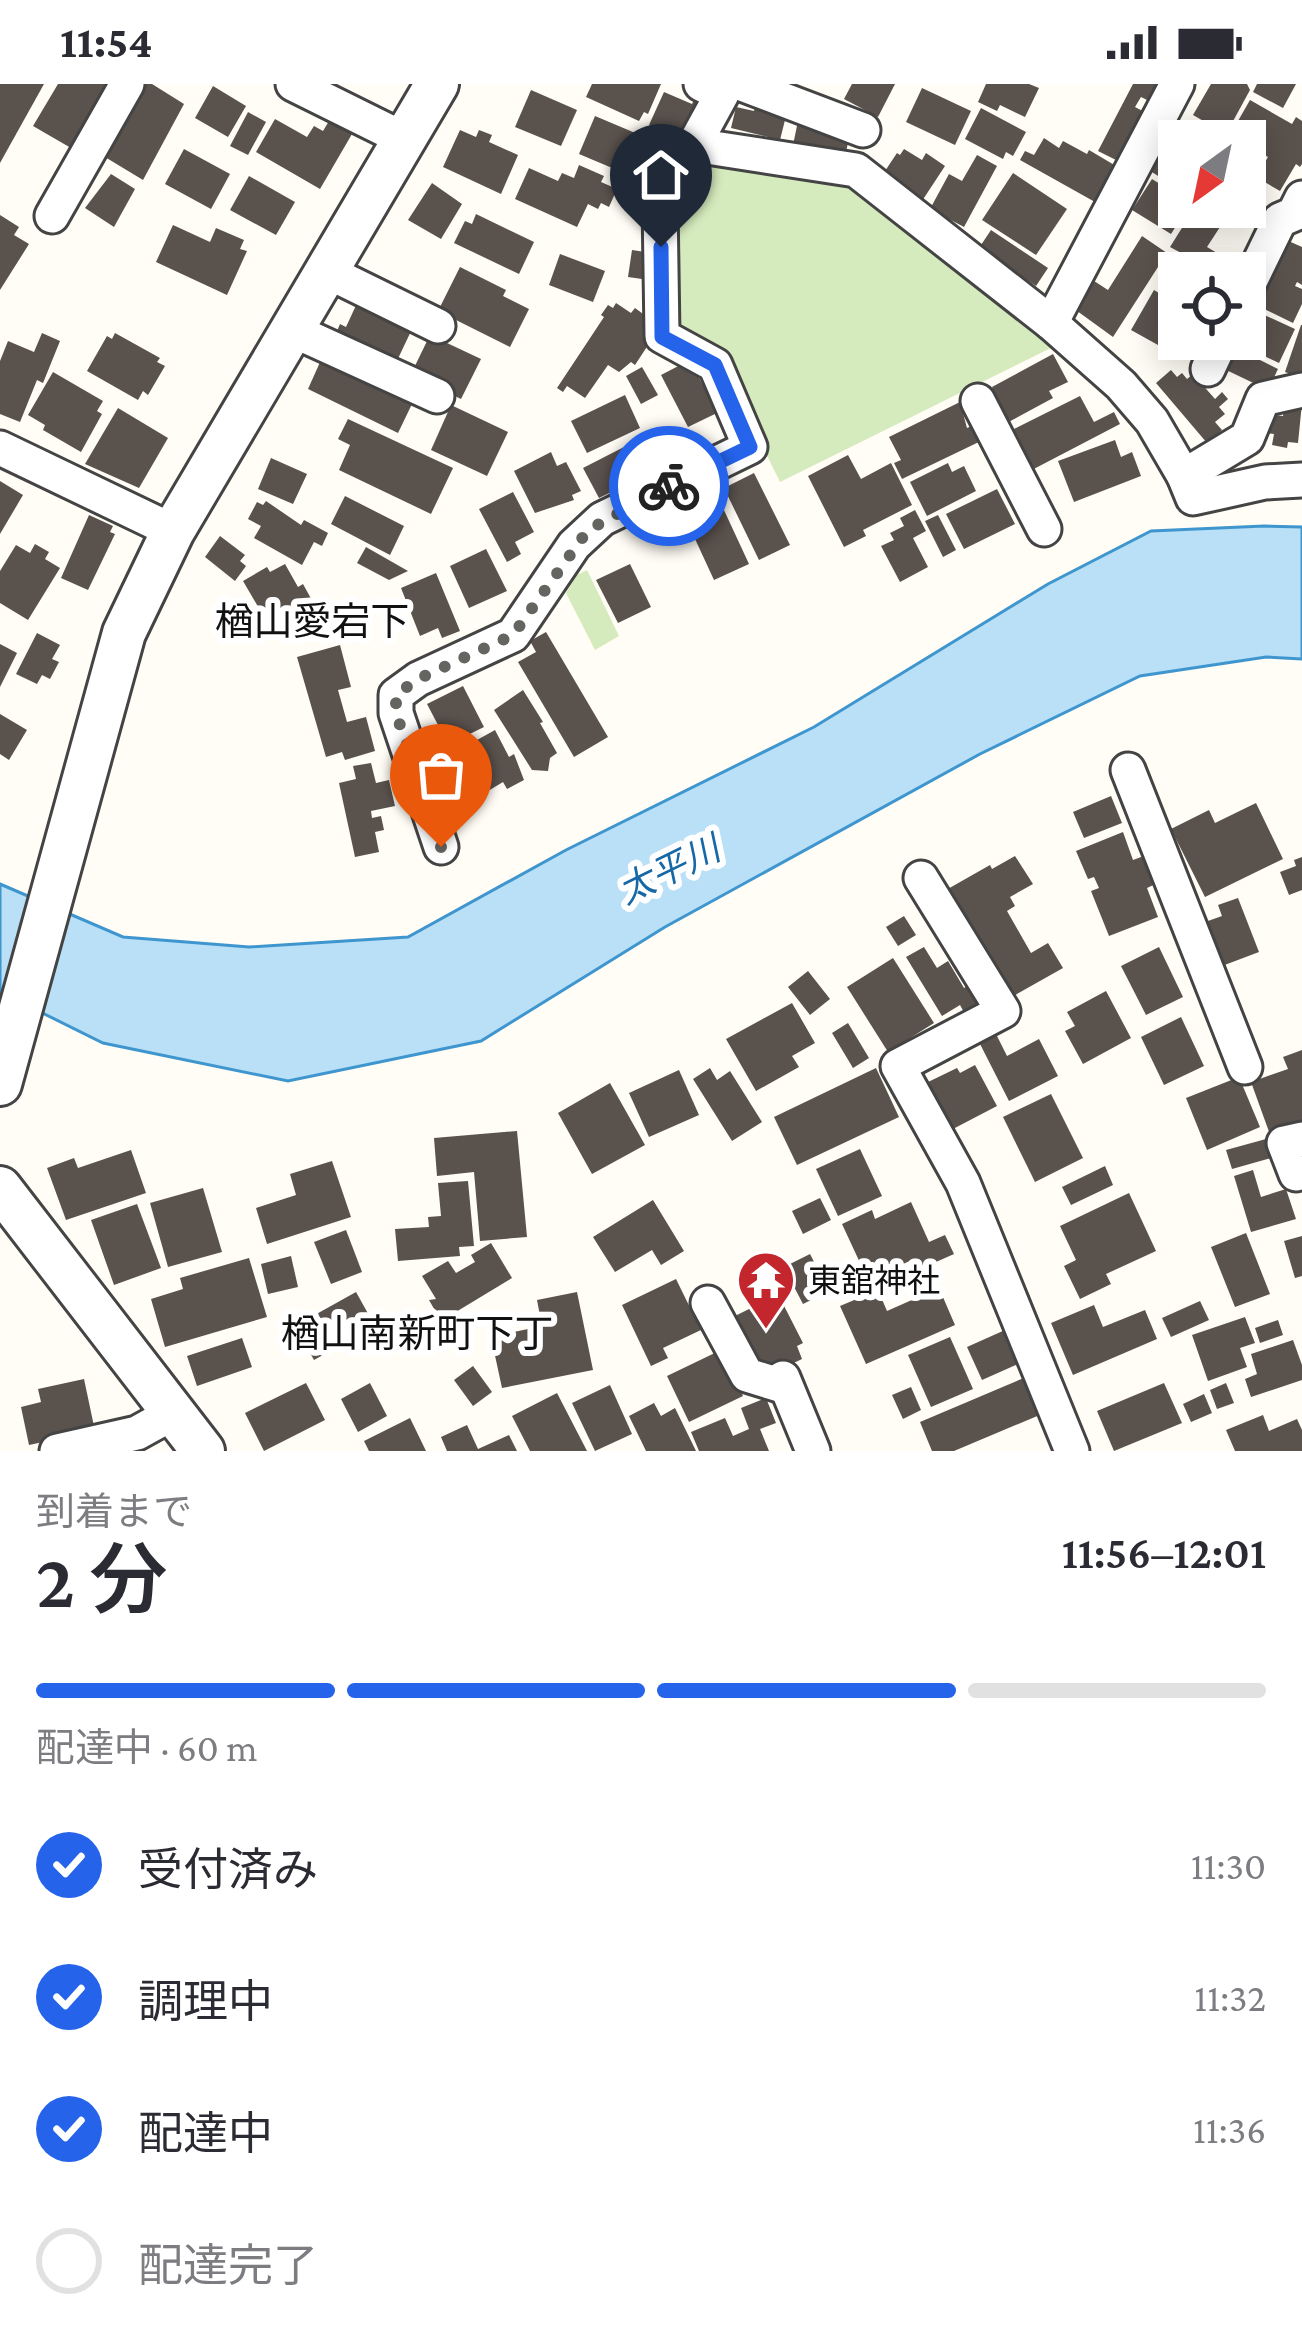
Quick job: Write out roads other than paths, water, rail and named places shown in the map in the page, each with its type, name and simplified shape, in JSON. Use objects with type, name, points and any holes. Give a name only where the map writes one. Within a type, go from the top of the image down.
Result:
[{"type":"street","points":[[52,216],[127,84]]},
{"type":"street","points":[[293,84],[404,139]]},
{"type":"street","points":[[3,1071],[124,633],[172,531],[437,84]]},
{"type":"street","points":[[1051,322],[1177,84]]},
{"type":"street","points":[[441,847],[396,713],[396,695],[418,679],[513,635],[574,544],[602,519],[750,447],[715,365],[662,337],[660,202],[725,86],[862,130]]},
{"type":"street","points":[[694,145],[856,170],[1051,322],[1137,403],[1184,476],[1192,498],[1265,482],[1302,480]]},
{"type":"street","points":[[1264,252],[1280,220],[1294,214],[1302,198]]},
{"type":"street","points":[[324,270],[438,326]]},
{"type":"street","points":[[290,328],[437,396]]},
{"type":"street","points":[[1184,476],[1247,438],[1263,399],[1302,390]]},
{"type":"street","points":[[978,400],[1044,529]]},
{"type":"street","points":[[0,448],[172,531]]},
{"type":"street","points":[[1127,770],[1245,1067]]},
{"type":"street","points":[[921,878],[1003,1011],[898,1066],[963,1183],[1072,1451]]},
{"type":"street","points":[[1296,1174],[1284,1143],[1302,1138]]},
{"type":"street","points":[[0,1188],[203,1451]]},
{"type":"street","points":[[708,1304],[747,1376],[784,1383],[813,1451]]},
{"type":"street","points":[[57,1451],[136,1432],[175,1412]]},
{"type":"water","name":"太平川","points":[[1302,527],[1302,659],[1266,657],[1140,676],[980,754],[665,927],[481,1041],[288,1081],[103,1043],[0,992],[0,884],[123,937],[249,947],[408,937],[566,850],[814,727],[1048,584],[1151,531]]},
{"type":"place","name":"東舘神社","points":[[766,1331]]},
{"type":"district","name":"楢山愛宕下","points":[[312,621]]},
{"type":"district","name":"楢山南新町下丁","points":[[417,1333]]}]
